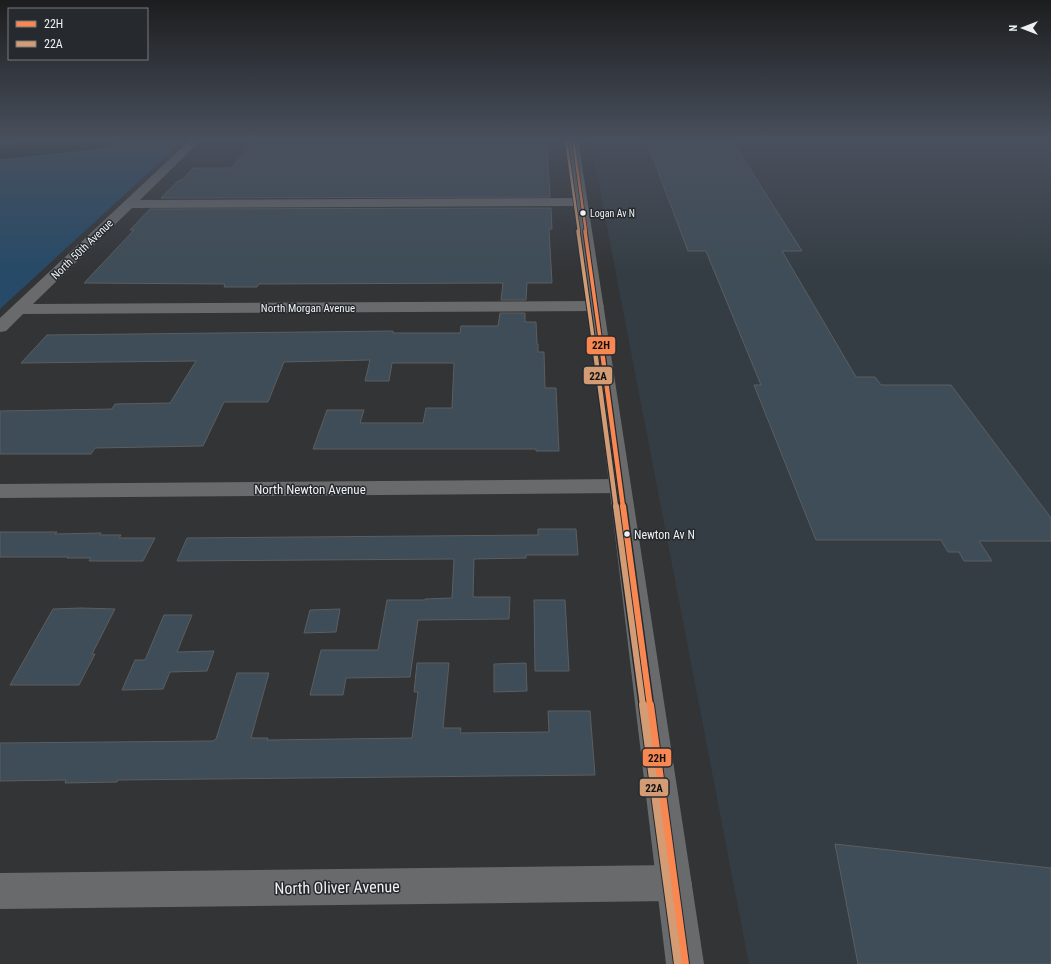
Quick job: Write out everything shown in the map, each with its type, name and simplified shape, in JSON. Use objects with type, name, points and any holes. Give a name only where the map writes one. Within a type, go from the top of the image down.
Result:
[{"type":"street","name":"North 50th Avenue","points":[[0,327],[150,184]]},
{"type":"street","points":[[579,184],[684,964]]},
{"type":"street","points":[[129,204],[582,202]]},
{"type":"street","name":"North Morgan Avenue","points":[[20,308],[596,306]]},
{"type":"street","name":"North Newton Avenue","points":[[0,491],[620,486]]},
{"type":"street","name":"North Oliver Avenue","points":[[0,891],[674,883]]},
{"type":"shaded area","points":[[0,184],[136,184],[0,309]]},
{"type":"shaded area","points":[[599,184],[1051,184],[1051,964],[749,964]]},
{"type":"building","points":[[175,184],[549,184],[550,197],[161,198]]},
{"type":"building","points":[[663,184],[760,184],[802,251],[782,251],[856,377],[875,377],[881,385],[951,385],[1051,518],[1051,541],[979,541],[992,561],[964,561],[959,552],[948,552],[941,540],[816,540],[754,385],[761,385],[706,251],[688,251]]},
{"type":"building","points":[[551,208],[552,229],[549,229],[552,283],[527,283],[526,300],[501,300],[503,283],[259,284],[257,287],[224,287],[225,284],[84,283],[134,230],[130,230],[150,209]]},
{"type":"building","points":[[500,313],[525,313],[525,322],[536,322],[538,352],[544,352],[545,388],[556,388],[559,451],[536,451],[536,449],[313,449],[327,410],[364,410],[360,423],[423,423],[426,408],[452,408],[454,363],[392,363],[389,381],[365,381],[370,360],[284,362],[268,402],[224,402],[203,446],[95,448],[91,454],[0,454],[0,411],[112,409],[115,404],[170,403],[196,361],[21,363],[47,335],[393,331],[393,333],[460,333],[461,326],[498,326]]},
{"type":"building","points":[[538,529],[576,529],[578,555],[526,555],[526,558],[474,559],[473,597],[510,597],[509,619],[418,620],[410,677],[346,678],[343,695],[310,695],[321,650],[378,650],[387,600],[452,598],[454,559],[177,561],[187,538],[538,535]]},
{"type":"building","points":[[0,532],[57,532],[55,534],[101,533],[100,535],[121,535],[119,538],[155,538],[143,561],[89,561],[91,558],[0,557]]},
{"type":"building","points":[[534,600],[565,600],[569,671],[535,671]]},
{"type":"building","points":[[53,609],[115,609],[92,654],[95,654],[79,685],[10,685]]},
{"type":"building","points":[[340,609],[336,632],[304,633],[310,610]]},
{"type":"building","points":[[164,615],[192,615],[177,652],[214,651],[207,671],[170,672],[163,689],[122,690],[135,660],[145,660]]},
{"type":"building","points":[[417,663],[449,663],[443,728],[461,728],[460,733],[549,732],[548,711],[590,711],[595,775],[118,780],[117,782],[65,783],[66,780],[0,781],[0,743],[213,741],[216,739],[237,673],[269,673],[251,738],[268,738],[267,740],[412,738],[418,692],[414,692]]},
{"type":"building","points":[[526,663],[527,691],[494,692],[494,664]]},
{"type":"building","points":[[835,844],[1051,868],[1051,964],[858,964]]},
{"type":"transit line","name":"22A","points":[[572,184],[678,964]]},
{"type":"transit line","name":"22H","points":[[579,184],[685,964]]},
{"type":"place","name":"Logan Av N","points":[[583,213]]},
{"type":"place","name":"Newton Av N","points":[[627,534]]}]
